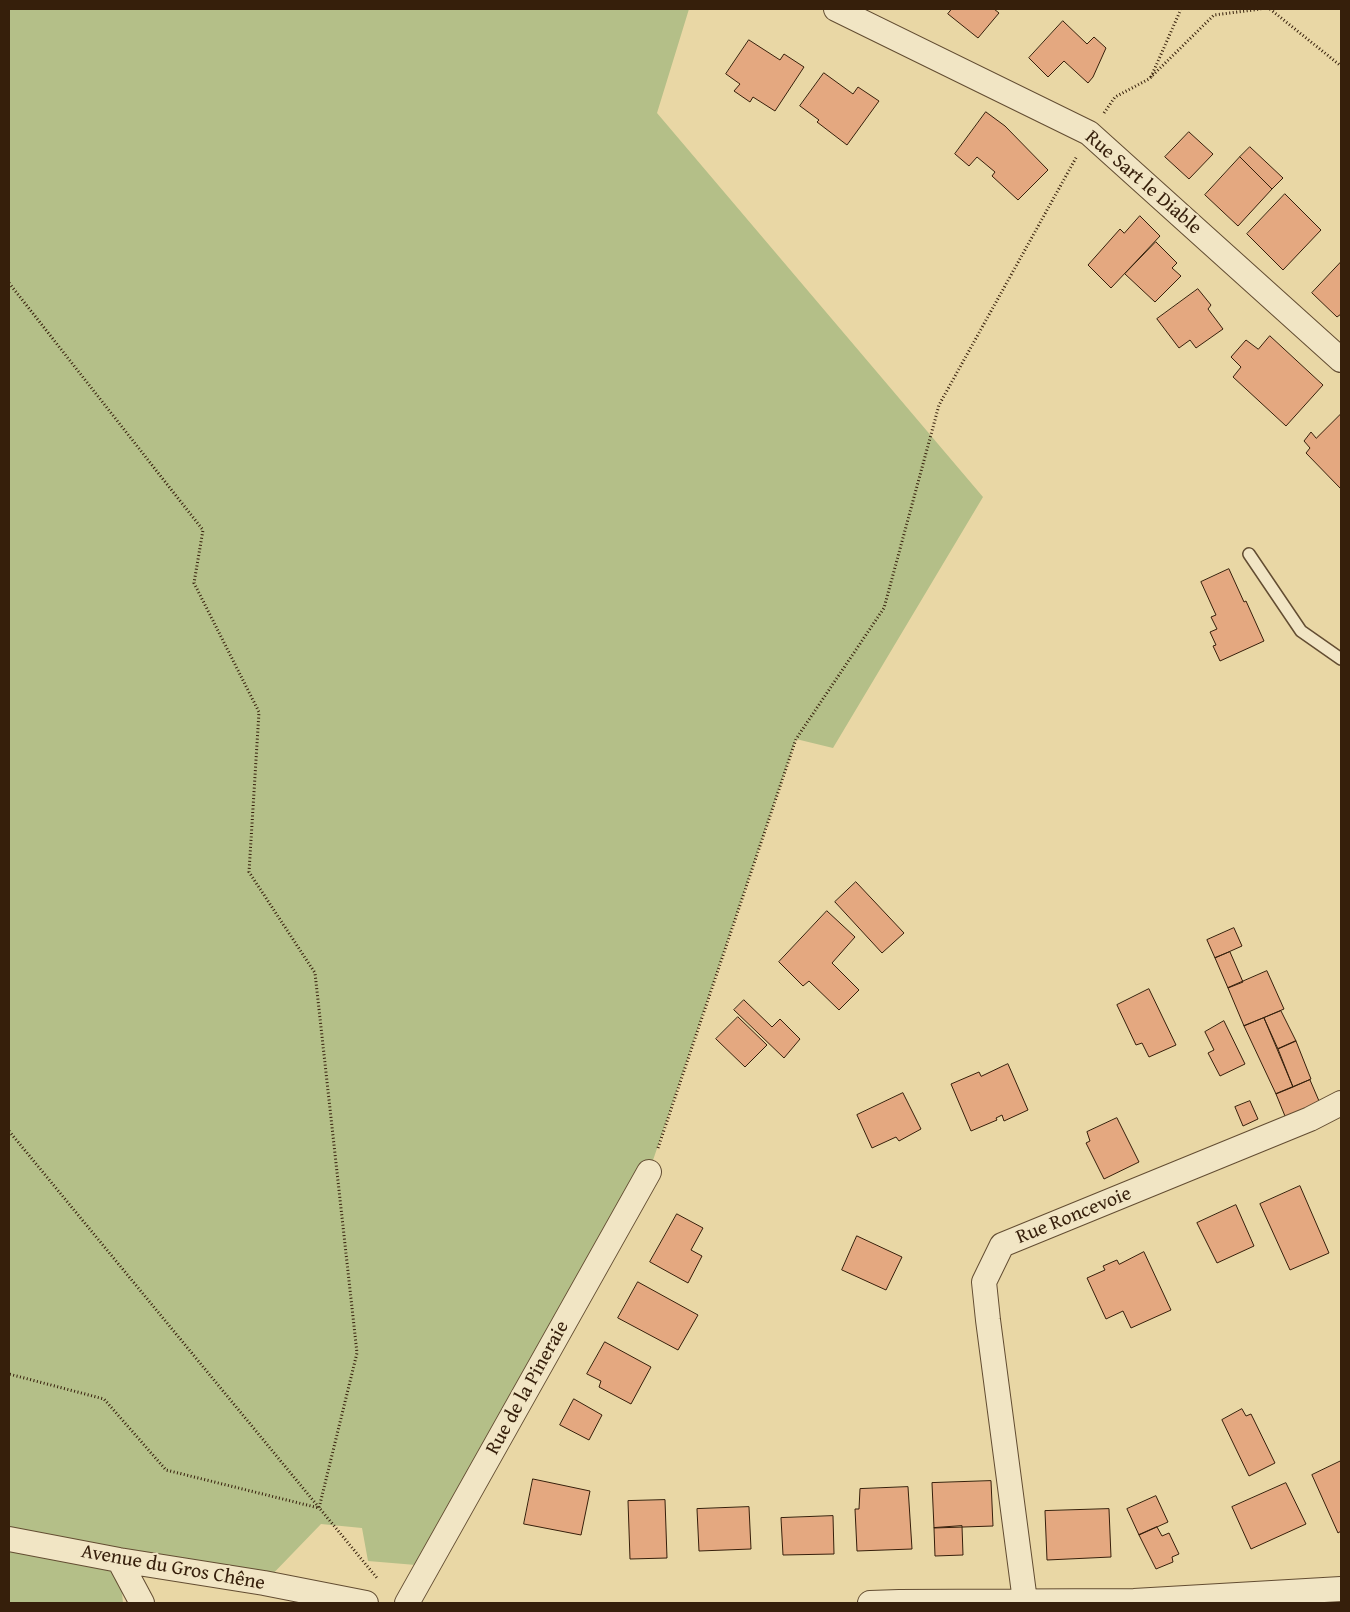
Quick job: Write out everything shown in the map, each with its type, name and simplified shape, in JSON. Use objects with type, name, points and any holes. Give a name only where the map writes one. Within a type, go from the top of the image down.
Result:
[{"type":"street","name":"Rue Sart le Diable","points":[[836,9],[1090,133],[1341,360]]},
{"type":"street","name":"Rue Roncevoie","points":[[1025,1601],[984,1282],[1002,1245],[1310,1119],[1341,1103]]},
{"type":"street","name":"Rue de la Pineraie","points":[[407,1603],[649,1172]]},
{"type":"street","name":"Avenue du Gros Chêne","points":[[9,1539],[118,1560],[264,1583],[339,1601],[366,1603]]},
{"type":"street","points":[[118,1560],[142,1603]]},
{"type":"street","points":[[870,1603],[1134,1601],[1341,1589]]},
{"type":"lane","points":[[1249,554],[1301,630],[1341,659]]},
{"type":"path","points":[[1149,79],[1181,9]]},
{"type":"path","points":[[649,1172],[796,739],[884,608],[939,405],[1090,133],[1115,97],[1149,79],[1214,15],[1261,9]]},
{"type":"path","points":[[1270,9],[1341,66]]},
{"type":"path","points":[[9,283],[203,530],[194,583],[259,712],[249,872],[315,973],[357,1353],[319,1508]]},
{"type":"path","points":[[9,1131],[378,1580]]},
{"type":"path","points":[[9,1374],[104,1399],[166,1470],[319,1508]]},
{"type":"green space","points":[[9,9],[689,9],[657,113],[983,497],[833,748],[796,739],[649,1172],[428,1566],[368,1561],[362,1528],[321,1524],[264,1583],[119,1560],[123,1603],[9,1603]]},
{"type":"building","points":[[952,9],[994,9],[999,13],[978,38],[948,14]]},
{"type":"building","points":[[1063,21],[1087,44],[1094,37],[1106,48],[1093,77],[1088,83],[1064,61],[1048,77],[1029,58]]},
{"type":"building","points":[[749,40],[780,60],[784,54],[804,67],[775,111],[753,97],[750,102],[734,91],[740,84],[726,74]]},
{"type":"building","points":[[824,73],[853,94],[858,87],[879,101],[847,145],[800,106]]},
{"type":"building","points":[[986,112],[1005,126],[1048,170],[1018,200],[992,176],[995,172],[977,157],[969,166],[955,154]]},
{"type":"building","points":[[1189,132],[1213,154],[1189,179],[1165,157]]},
{"type":"building","points":[[1250,147],[1283,178],[1272,189],[1240,157]]},
{"type":"building","points":[[1240,157],[1272,189],[1238,226],[1205,195]]},
{"type":"building","points":[[1285,194],[1321,230],[1283,270],[1247,234]]},
{"type":"building","points":[[1140,216],[1160,236],[1111,288],[1088,265],[1120,229],[1124,233]]},
{"type":"building","points":[[1156,242],[1177,263],[1172,268],[1181,276],[1155,302],[1125,274]]},
{"type":"building","points":[[1341,262],[1341,314],[1337,317],[1312,293]]},
{"type":"building","points":[[1198,289],[1211,305],[1208,309],[1223,329],[1196,348],[1190,340],[1179,348],[1157,319]]},
{"type":"building","points":[[1270,336],[1323,385],[1286,426],[1233,377],[1241,367],[1231,357],[1246,340],[1258,349]]},
{"type":"building","points":[[1341,414],[1340,488],[1306,453],[1310,448],[1304,441],[1311,432],[1316,438]]},
{"type":"building","points":[[1229,569],[1264,641],[1220,661],[1213,646],[1216,645],[1210,632],[1217,629],[1211,617],[1216,615],[1201,582]]},
{"type":"building","points":[[856,882],[904,933],[882,953],[835,902]]},
{"type":"building","points":[[827,911],[855,937],[832,963],[859,990],[839,1010],[809,981],[803,986],[779,962]]},
{"type":"building","points":[[1234,928],[1242,946],[1215,958],[1207,940]]},
{"type":"building","points":[[1230,952],[1243,982],[1228,988],[1215,958]]},
{"type":"building","points":[[1267,971],[1284,1009],[1244,1026],[1228,988]]},
{"type":"building","points":[[1149,989],[1176,1045],[1149,1057],[1142,1043],[1136,1045],[1117,1005]]},
{"type":"building","points":[[744,1000],[772,1027],[780,1019],[800,1039],[784,1058],[734,1010]]},
{"type":"building","points":[[1281,1011],[1296,1041],[1278,1049],[1264,1018]]},
{"type":"building","points":[[738,1017],[767,1045],[745,1067],[716,1039]]},
{"type":"building","points":[[1264,1018],[1293,1087],[1276,1094],[1244,1026]]},
{"type":"building","points":[[1224,1021],[1245,1064],[1220,1076],[1208,1053],[1214,1050],[1205,1032]]},
{"type":"building","points":[[1296,1041],[1311,1079],[1293,1087],[1278,1049]]},
{"type":"building","points":[[1008,1064],[1028,1110],[1004,1121],[1002,1115],[996,1118],[997,1120],[971,1131],[951,1084],[979,1072],[981,1076]]},
{"type":"building","points":[[1310,1080],[1319,1101],[1306,1108],[1307,1112],[1287,1121],[1276,1094]]},
{"type":"building","points":[[903,1093],[921,1129],[899,1141],[896,1137],[872,1148],[857,1115]]},
{"type":"building","points":[[1250,1101],[1258,1119],[1243,1126],[1235,1107]]},
{"type":"building","points":[[1117,1118],[1139,1162],[1104,1179],[1086,1143],[1090,1141],[1087,1132]]},
{"type":"building","points":[[1300,1186],[1329,1253],[1290,1270],[1260,1204]]},
{"type":"building","points":[[1236,1205],[1254,1246],[1217,1263],[1197,1223]]},
{"type":"building","points":[[677,1214],[703,1228],[691,1250],[702,1256],[688,1283],[650,1262]]},
{"type":"building","points":[[857,1236],[902,1257],[886,1290],[842,1270]]},
{"type":"building","points":[[1144,1252],[1171,1310],[1131,1328],[1123,1311],[1106,1319],[1087,1278],[1105,1270],[1103,1266],[1117,1260],[1119,1264]]},
{"type":"building","points":[[638,1282],[698,1315],[678,1350],[618,1318]]},
{"type":"building","points":[[605,1342],[651,1367],[631,1404],[599,1387],[601,1381],[587,1374]]},
{"type":"building","points":[[574,1399],[602,1415],[589,1440],[560,1425]]},
{"type":"building","points":[[1242,1409],[1246,1416],[1251,1414],[1275,1463],[1249,1476],[1222,1420]]},
{"type":"building","points":[[1341,1461],[1341,1531],[1338,1533],[1312,1475]]},
{"type":"building","points":[[533,1479],[590,1491],[581,1535],[524,1524]]},
{"type":"building","points":[[991,1481],[993,1526],[934,1528],[932,1483]]},
{"type":"building","points":[[1286,1483],[1306,1524],[1251,1549],[1232,1507]]},
{"type":"building","points":[[908,1487],[912,1549],[857,1551],[855,1509],[859,1509],[860,1489]]},
{"type":"building","points":[[1156,1496],[1168,1522],[1139,1535],[1127,1509]]},
{"type":"building","points":[[665,1500],[667,1558],[630,1559],[628,1501]]},
{"type":"building","points":[[749,1507],[751,1549],[699,1551],[697,1509]]},
{"type":"building","points":[[1109,1509],[1111,1557],[1047,1560],[1045,1511]]},
{"type":"building","points":[[833,1516],[834,1554],[783,1555],[781,1518]]},
{"type":"building","points":[[962,1526],[963,1555],[935,1556],[934,1528]]},
{"type":"building","points":[[1157,1527],[1162,1536],[1169,1533],[1179,1554],[1172,1557],[1173,1562],[1156,1569],[1139,1535]]}]
